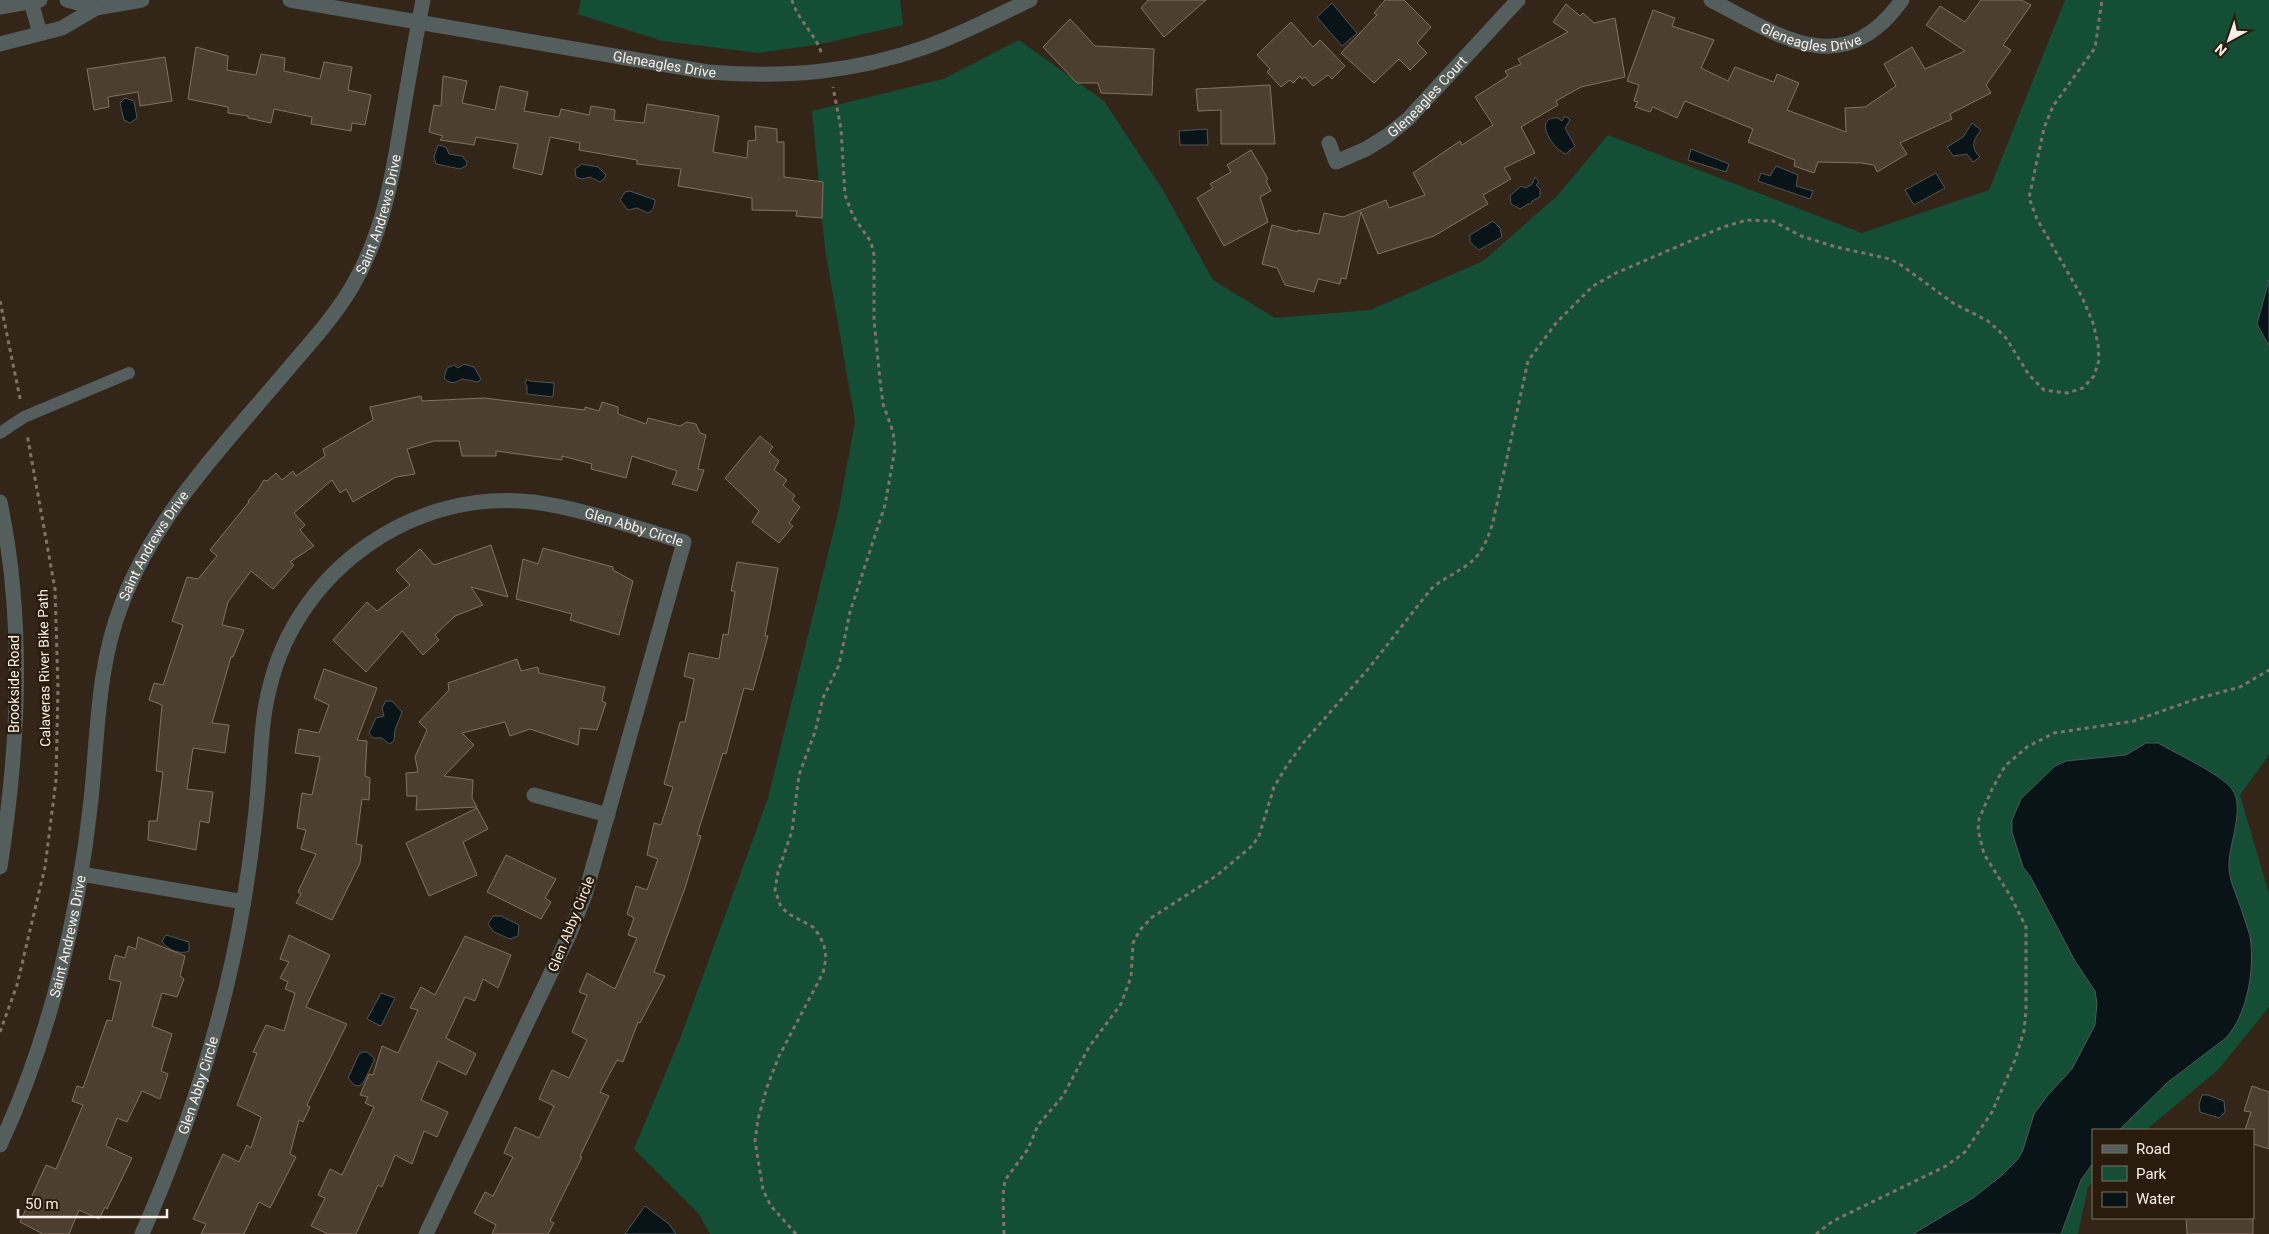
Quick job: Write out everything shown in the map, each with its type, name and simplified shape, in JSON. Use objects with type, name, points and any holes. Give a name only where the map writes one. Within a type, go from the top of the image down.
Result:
[{"type":"street","points":[[67,0],[96,8]]},
{"type":"street","points":[[0,44],[62,28],[96,8],[142,0]]},
{"type":"street","name":"Gleneagles Drive","points":[[290,0],[708,72],[746,75],[795,75],[828,71],[884,60],[926,46],[1030,0]]},
{"type":"street","name":"Saint Andrews Drive","points":[[0,1145],[23,1089],[48,1014],[66,948],[81,874],[91,799],[100,685],[109,642],[120,606],[137,566],[168,514],[333,316],[354,284],[373,245],[387,200],[423,0]]},
{"type":"street","name":"Gleneagles Court","points":[[1329,143],[1336,162],[1366,149],[1387,136],[1408,119],[1518,0]]},
{"type":"street","name":"Gleneagles Drive","points":[[1711,0],[1782,38],[1803,45],[1822,47],[1844,44],[1874,31],[1890,16],[1902,0]]},
{"type":"street","points":[[0,7],[36,1],[40,34]]},
{"type":"street","name":"Glen Abby Circle","points":[[142,1234],[178,1146],[219,1020],[235,953],[244,902],[257,806],[264,714],[279,656],[292,629],[312,597],[336,570],[357,552],[384,534],[413,519],[444,509],[501,501],[531,502],[566,507],[684,542],[585,895],[570,933],[426,1234]]},
{"type":"street","name":"Brookside Road","points":[[0,502],[11,579],[16,653],[16,727],[10,801],[0,867]]},
{"type":"street","points":[[534,795],[608,815]]},
{"type":"street","points":[[81,874],[244,902]]},
{"type":"lane","points":[[0,433],[24,417],[129,373]]},
{"type":"path","points":[[792,0],[796,13],[814,34],[836,94],[841,129],[846,195],[853,216],[871,242],[874,254],[874,320],[880,380],[883,404],[894,432],[896,449],[885,505],[850,612],[840,665],[823,698],[815,732],[799,775],[792,831],[778,872],[775,890],[781,908],[813,927],[824,945],[826,958],[823,974],[778,1056],[758,1119],[755,1141],[763,1190],[771,1206],[796,1234]]},
{"type":"path","points":[[1004,1234],[1003,1195],[1005,1180],[1028,1149],[1038,1125],[1063,1096],[1089,1047],[1121,1004],[1131,977],[1133,943],[1140,930],[1151,918],[1216,876],[1252,846],[1259,836],[1274,787],[1304,742],[1369,668],[1431,589],[1441,580],[1467,565],[1478,555],[1487,540],[1493,522],[1528,361],[1556,323],[1593,286],[1616,273],[1723,227],[1747,220],[1773,221],[1801,236],[1836,248],[1890,259],[1901,265],[1953,303],[1988,321],[2006,338],[2030,375],[2044,390],[2067,394],[2083,388],[2089,382],[2094,376],[2099,360],[2098,344],[2093,323],[2082,297],[2037,219],[2029,198],[2044,128],[2053,106],[2095,48],[2102,0]]},
{"type":"path","name":"Calaveras River Bike Path","points":[[0,301],[24,417],[55,589],[58,688],[56,780],[45,867],[17,985],[0,1032]]},
{"type":"path","points":[[1816,1234],[1833,1221],[1946,1166],[1965,1152],[1992,1112],[2015,1060],[2024,1031],[2028,953],[2026,927],[2011,897],[1984,854],[1978,830],[1979,819],[1989,794],[2005,766],[2027,746],[2054,733],[2134,721],[2196,699],[2240,687],[2269,670]]},
{"type":"green space","points":[[581,0],[900,0],[903,25],[821,44],[759,53],[662,41],[578,14]]},
{"type":"green space","points":[[2065,0],[2269,0],[2269,755],[2240,795],[2269,894],[2269,1007],[2218,1070],[2147,1129],[2092,1129],[2092,1183],[2088,1187],[2078,1234],[710,1234],[699,1214],[634,1149],[681,1036],[768,798],[839,509],[855,421],[825,249],[812,111],[943,79],[1019,40],[1104,101],[1163,190],[1213,280],[1275,318],[1370,310],[1483,261],[1557,196],[1608,135],[1862,233],[1989,190]]},
{"type":"water","points":[[1332,3],[1357,33],[1342,46],[1317,17]]},
{"type":"water","points":[[125,98],[134,101],[137,118],[130,123],[124,120],[120,103]]},
{"type":"water","points":[[1564,117],[1570,120],[1565,128],[1575,146],[1566,154],[1550,140],[1545,127],[1546,122],[1550,119],[1558,118],[1562,121]]},
{"type":"water","points":[[1972,123],[1981,130],[1974,144],[1975,150],[1980,157],[1973,162],[1967,154],[1953,156],[1947,147],[1963,137]]},
{"type":"water","points":[[1207,129],[1208,145],[1180,145],[1179,131]]},
{"type":"water","points":[[438,145],[446,147],[449,154],[462,156],[467,162],[466,166],[460,169],[436,164],[434,157]]},
{"type":"water","points":[[1691,149],[1729,164],[1726,172],[1688,160]]},
{"type":"water","points":[[582,164],[598,167],[606,175],[604,179],[600,182],[590,177],[582,179],[576,177],[575,169]]},
{"type":"water","points":[[1776,166],[1798,175],[1796,186],[1813,191],[1810,199],[1758,181],[1761,173],[1770,176]]},
{"type":"water","points":[[1936,173],[1945,188],[1914,205],[1905,190]]},
{"type":"water","points":[[1535,177],[1539,182],[1536,185],[1540,189],[1540,197],[1520,209],[1511,204],[1510,196],[1521,186],[1526,188],[1532,184]]},
{"type":"water","points":[[630,191],[655,200],[651,211],[648,213],[637,208],[628,210],[620,200],[625,192]]},
{"type":"water","points":[[1493,221],[1500,228],[1502,237],[1479,250],[1470,242],[1470,235]]},
{"type":"water","points":[[2269,280],[2269,346],[2257,324]]},
{"type":"water","points":[[464,364],[474,367],[481,379],[478,382],[462,379],[451,382],[444,378],[447,368],[454,365],[458,368]]},
{"type":"water","points":[[527,379],[530,381],[554,383],[553,397],[527,394],[525,383]]},
{"type":"water","points":[[386,701],[392,701],[402,712],[395,730],[394,741],[389,744],[382,738],[373,738],[369,733],[376,718],[384,716],[382,708]]},
{"type":"water","points":[[2146,743],[2158,743],[2208,770],[2226,783],[2236,797],[2237,816],[2229,858],[2229,872],[2250,936],[2251,949],[2248,990],[2240,1016],[2226,1038],[2168,1082],[2120,1129],[2092,1129],[2092,1164],[2081,1180],[2061,1234],[1913,1234],[1973,1198],[2001,1176],[2018,1159],[2023,1150],[2034,1114],[2048,1095],[2072,1069],[2095,1025],[2097,1003],[2095,991],[2075,961],[2030,876],[2023,867],[2012,832],[2012,820],[2021,799],[2055,766],[2066,761],[2126,755]]},
{"type":"water","points":[[493,916],[501,916],[519,925],[518,936],[510,939],[494,932],[488,924]]},
{"type":"water","points":[[166,935],[189,942],[189,951],[178,952],[167,947],[162,941]]},
{"type":"water","points":[[381,993],[395,998],[381,1026],[367,1019]]},
{"type":"water","points":[[367,1052],[374,1058],[374,1061],[363,1083],[359,1086],[354,1085],[348,1078],[359,1054]]},
{"type":"water","points":[[2202,1095],[2208,1095],[2224,1101],[2225,1112],[2219,1118],[2200,1112],[2199,1104]]},
{"type":"water","points":[[645,1206],[669,1224],[676,1234],[625,1234]]},
{"type":"building","points":[[1148,0],[1206,0],[1164,37],[1141,8]]},
{"type":"building","points":[[1385,0],[1404,0],[1431,27],[1417,43],[1427,53],[1410,70],[1399,59],[1374,83],[1341,53],[1377,15],[1374,13]]},
{"type":"building","points":[[1981,0],[2021,0],[2031,5],[2003,45],[2011,50],[1986,85],[1991,93],[1950,114],[1952,119],[1900,143],[1907,154],[1877,172],[1874,165],[1861,163],[1818,162],[1814,173],[1794,166],[1795,160],[1748,142],[1753,129],[1685,101],[1677,118],[1653,107],[1650,112],[1635,107],[1638,102],[1634,101],[1639,85],[1627,81],[1653,10],[1675,18],[1672,26],[1714,40],[1701,68],[1728,81],[1735,67],[1774,82],[1777,74],[1799,83],[1787,110],[1846,132],[1845,108],[1865,107],[1896,86],[1884,64],[1912,47],[1925,69],[1965,51],[1926,25],[1940,6],[1965,22]]},
{"type":"building","points":[[1566,4],[1580,16],[1583,13],[1594,23],[1615,18],[1625,77],[1581,87],[1556,101],[1558,105],[1521,127],[1535,153],[1504,168],[1511,179],[1483,195],[1488,204],[1434,236],[1378,254],[1361,212],[1346,279],[1341,278],[1340,284],[1318,279],[1314,292],[1285,285],[1277,268],[1262,264],[1272,225],[1298,232],[1298,230],[1319,234],[1324,213],[1343,217],[1386,200],[1389,208],[1425,195],[1413,173],[1460,141],[1462,145],[1493,125],[1475,97],[1508,76],[1505,71],[1521,64],[1518,59],[1568,32],[1553,22]]},
{"type":"building","points":[[1070,19],[1095,46],[1154,49],[1152,95],[1101,93],[1098,83],[1077,83],[1043,47]]},
{"type":"building","points":[[1291,22],[1313,47],[1320,40],[1345,66],[1332,79],[1328,75],[1313,86],[1305,77],[1302,79],[1300,76],[1293,83],[1290,80],[1281,87],[1267,72],[1270,69],[1257,55]]},
{"type":"building","points":[[196,47],[228,56],[227,70],[256,75],[261,54],[285,58],[284,71],[320,79],[324,62],[352,67],[348,90],[371,95],[365,125],[352,123],[351,131],[311,124],[312,117],[274,109],[271,123],[248,118],[248,116],[228,113],[228,107],[188,99]]},
{"type":"building","points":[[165,57],[172,101],[140,106],[138,92],[108,97],[109,107],[94,110],[87,69]]},
{"type":"building","points":[[443,76],[467,81],[462,103],[495,110],[500,86],[528,92],[524,111],[559,117],[561,109],[589,115],[591,106],[615,110],[614,120],[644,123],[647,104],[719,116],[713,152],[747,158],[748,141],[756,140],[755,126],[777,129],[777,142],[784,142],[784,177],[823,182],[822,218],[796,216],[797,211],[752,210],[752,198],[678,186],[681,169],[637,164],[637,160],[579,150],[580,143],[550,137],[542,175],[513,168],[518,144],[476,137],[474,145],[440,140],[443,136],[429,132],[434,105],[441,106]]},
{"type":"building","points":[[1270,85],[1275,144],[1221,144],[1221,110],[1198,111],[1196,89]]},
{"type":"building","points":[[1251,150],[1268,179],[1266,181],[1271,191],[1260,197],[1268,222],[1224,246],[1197,198],[1213,188],[1210,184],[1231,172],[1227,165]]},
{"type":"building","points":[[421,396],[422,401],[484,398],[585,410],[585,407],[599,411],[602,402],[618,407],[618,414],[646,424],[648,418],[680,426],[687,422],[696,424],[700,433],[706,435],[698,469],[704,470],[697,491],[672,484],[677,471],[632,456],[626,478],[591,469],[592,464],[562,456],[562,460],[496,451],[496,456],[462,456],[459,441],[434,441],[407,449],[415,474],[396,477],[353,502],[346,489],[340,493],[332,480],[294,513],[305,525],[300,530],[314,546],[290,562],[294,565],[273,589],[251,571],[228,602],[222,625],[244,630],[233,657],[231,657],[212,723],[229,725],[225,753],[193,748],[187,789],[213,792],[209,823],[200,821],[196,850],[148,840],[149,821],[157,821],[163,772],[156,771],[162,705],[149,700],[154,683],[163,685],[183,625],[172,621],[187,577],[198,579],[217,556],[210,550],[249,502],[264,480],[267,481],[276,473],[282,480],[293,471],[296,476],[325,456],[323,449],[373,420],[370,407]]},
{"type":"building","points":[[760,436],[773,447],[769,452],[779,461],[774,470],[787,480],[783,485],[795,496],[792,500],[800,507],[789,523],[793,526],[779,543],[752,522],[759,511],[725,478]]},
{"type":"building","points":[[491,545],[508,597],[471,587],[483,605],[455,616],[435,635],[439,640],[423,655],[402,631],[366,672],[333,640],[367,602],[377,611],[410,585],[396,570],[420,549],[434,565]]},
{"type":"building","points":[[543,548],[613,567],[613,570],[633,581],[619,635],[570,620],[572,614],[516,599],[523,559],[538,564]]},
{"type":"building","points":[[737,562],[778,568],[765,636],[768,636],[753,690],[744,688],[726,754],[723,753],[697,835],[701,836],[685,888],[654,972],[665,976],[640,1023],[638,1022],[623,1062],[617,1060],[600,1092],[609,1096],[580,1156],[582,1157],[550,1221],[554,1223],[548,1234],[492,1234],[496,1225],[474,1213],[485,1192],[493,1196],[513,1157],[504,1153],[515,1127],[539,1138],[554,1106],[539,1099],[552,1070],[569,1078],[587,1040],[572,1032],[587,995],[579,992],[587,973],[615,989],[637,938],[628,935],[634,918],[627,914],[636,886],[647,890],[658,859],[647,855],[654,823],[661,825],[673,787],[664,784],[680,722],[685,722],[694,679],[684,676],[689,653],[719,659],[723,634],[728,635],[735,591],[731,591]]},
{"type":"building","points":[[517,659],[521,671],[538,667],[539,673],[605,687],[602,701],[606,703],[597,730],[580,728],[578,745],[530,729],[510,736],[505,722],[462,733],[474,745],[444,776],[473,780],[472,798],[477,807],[416,810],[417,796],[407,796],[406,773],[418,772],[415,757],[427,730],[419,722],[449,690],[448,683]]},
{"type":"building","points":[[324,669],[377,688],[357,740],[367,741],[365,776],[370,778],[369,800],[362,799],[356,844],[362,845],[360,863],[332,920],[296,903],[301,894],[298,892],[316,854],[301,849],[306,830],[297,828],[302,793],[312,795],[320,757],[295,753],[299,729],[319,733],[329,705],[314,698]]},
{"type":"building","points":[[477,808],[488,829],[463,842],[477,875],[429,896],[406,843]]},
{"type":"building","points":[[506,855],[556,879],[545,898],[551,902],[541,919],[487,892]]},
{"type":"building","points":[[289,935],[330,955],[306,1007],[347,1024],[307,1105],[310,1107],[303,1122],[299,1120],[290,1154],[296,1157],[270,1208],[259,1202],[244,1234],[201,1234],[206,1224],[193,1219],[223,1154],[239,1162],[247,1145],[251,1148],[261,1117],[237,1105],[257,1053],[253,1052],[266,1025],[284,1031],[295,993],[285,989],[288,982],[280,978],[289,962],[280,959]]},
{"type":"building","points":[[465,936],[511,955],[498,988],[483,979],[475,1001],[465,997],[446,1038],[476,1054],[466,1075],[438,1061],[421,1100],[448,1112],[437,1137],[424,1131],[412,1164],[395,1155],[382,1187],[378,1185],[356,1234],[328,1234],[311,1226],[325,1198],[318,1195],[330,1169],[342,1175],[374,1107],[365,1103],[368,1097],[360,1095],[369,1074],[373,1075],[382,1046],[398,1053],[418,1010],[410,1008],[421,987],[435,995]]},
{"type":"building","points":[[138,937],[185,956],[180,976],[184,979],[177,997],[162,993],[152,1026],[172,1034],[161,1071],[168,1074],[160,1099],[142,1091],[127,1122],[117,1118],[106,1146],[132,1158],[107,1209],[105,1207],[99,1219],[79,1210],[69,1234],[43,1234],[20,1222],[46,1165],[56,1169],[83,1105],[72,1101],[77,1086],[83,1088],[107,1020],[112,1021],[121,982],[109,979],[115,955],[125,958],[128,946],[136,949]]},
{"type":"building","points":[[2252,1086],[2269,1092],[2269,1149],[2254,1144],[2254,1129],[2245,1129],[2251,1112],[2244,1111]]},
{"type":"building","points":[[2186,1219],[2253,1219],[2253,1234],[2187,1234]]}]
